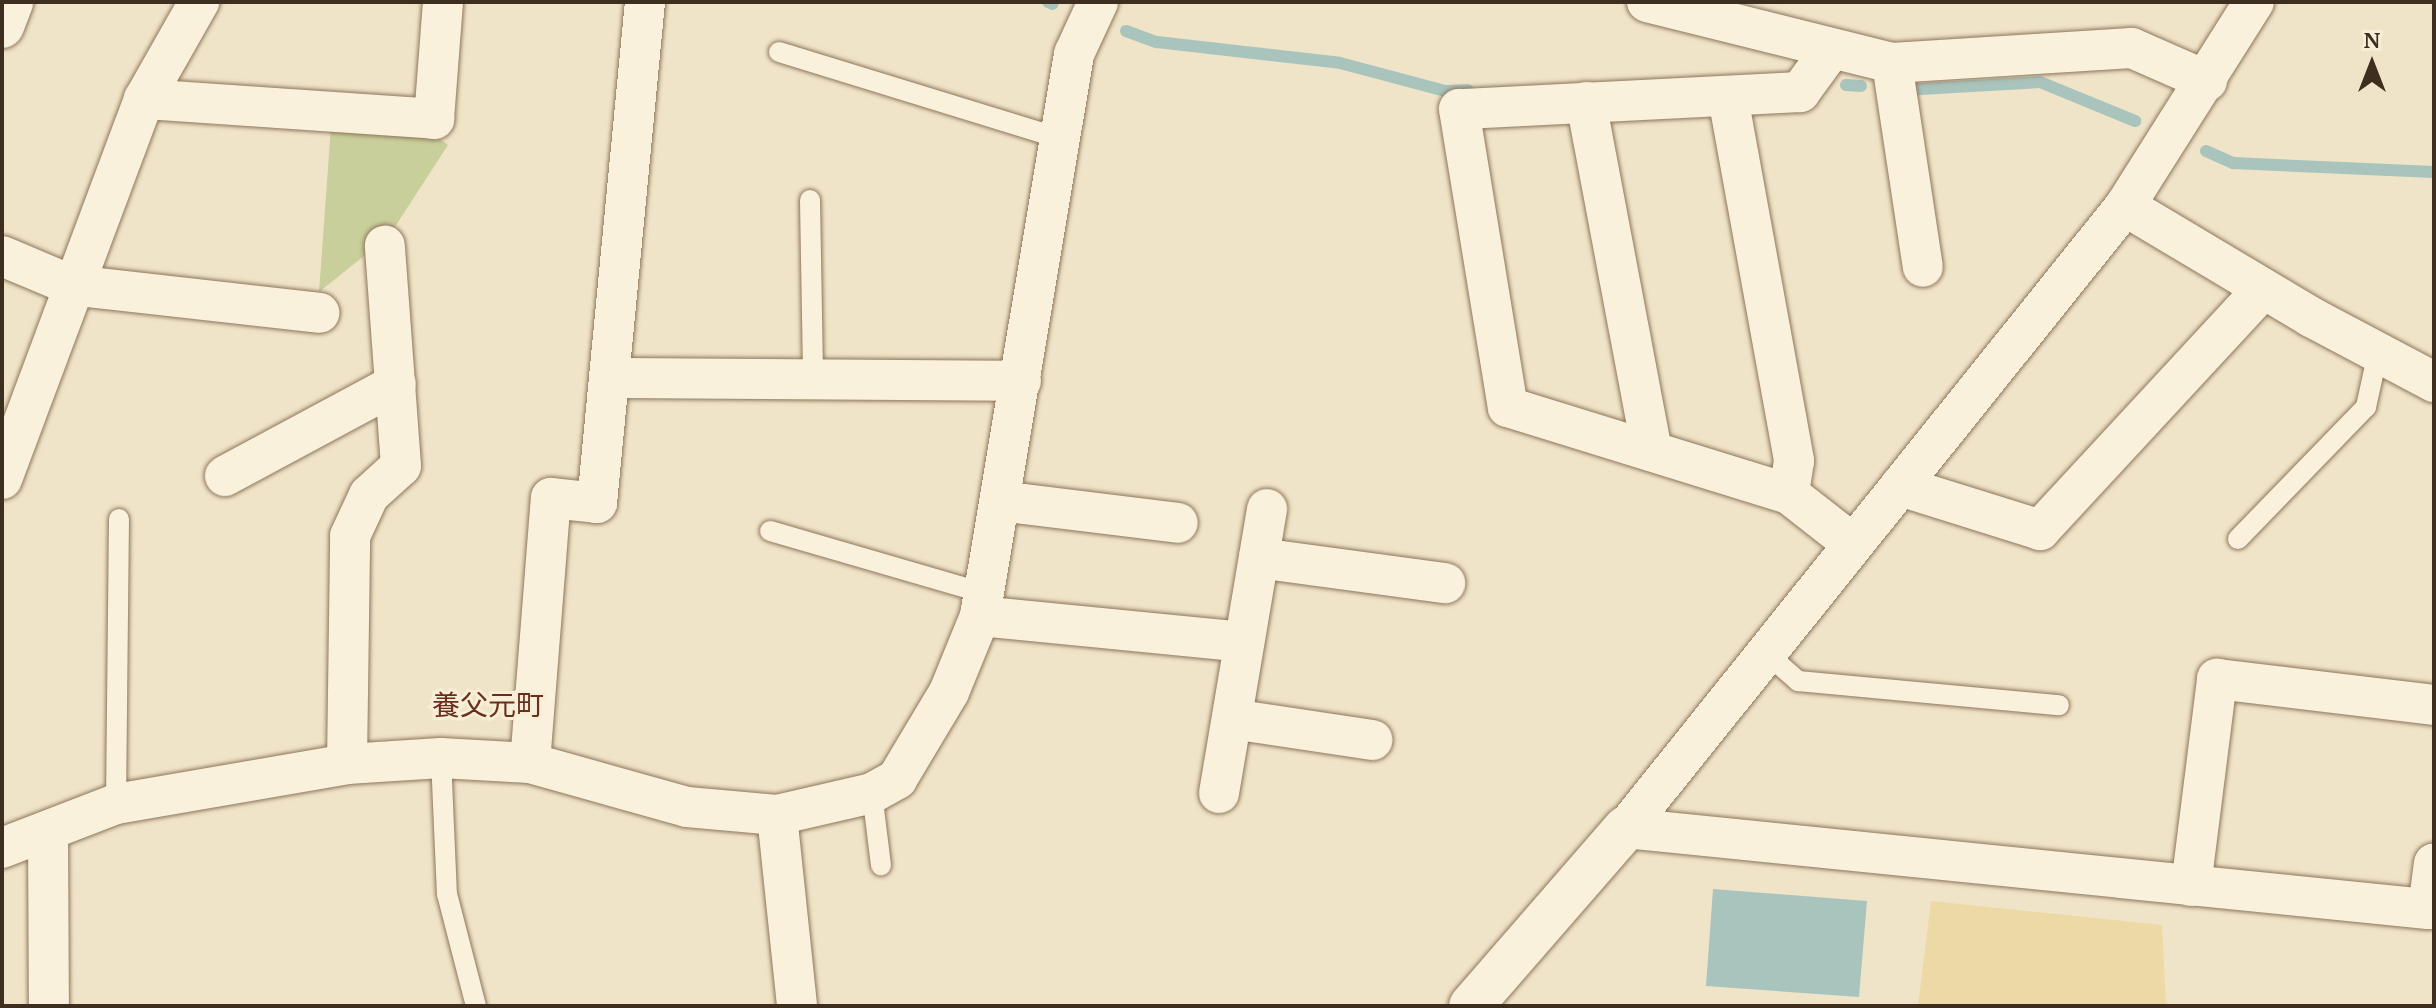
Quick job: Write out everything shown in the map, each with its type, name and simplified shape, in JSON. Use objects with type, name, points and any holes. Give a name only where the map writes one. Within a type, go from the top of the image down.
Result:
[{"type":"street","points":[[2,26],[11,2]]},
{"type":"street","points":[[2,479],[71,285],[144,99],[199,2]]},
{"type":"street","points":[[144,99],[434,119],[443,2]]},
{"type":"street","points":[[530,763],[551,498],[597,503],[645,2]]},
{"type":"street","points":[[2,848],[116,804],[347,764],[441,758],[530,763],[687,807],[777,815],[872,793],[897,779],[949,692],[982,604],[1074,54],[1098,2]]},
{"type":"street","points":[[1647,2],[1830,51],[1892,63],[2132,48],[2207,81]]},
{"type":"street","points":[[1471,1006],[1626,828],[2125,206],[2207,81],[2254,2]]},
{"type":"street","points":[[1830,51],[1800,92],[1459,109],[1508,407],[1789,494],[1853,544]]},
{"type":"street","points":[[1892,63],[1923,267]]},
{"type":"street","points":[[1728,97],[1794,461],[1789,494]]},
{"type":"street","points":[[1586,102],[1652,451]]},
{"type":"street","points":[[2125,206],[2263,289],[2434,382]]},
{"type":"street","points":[[347,764],[350,536],[369,495],[401,466],[385,246]]},
{"type":"street","points":[[2,256],[71,285],[319,313]]},
{"type":"street","points":[[1900,486],[2040,530],[2263,289]]},
{"type":"street","points":[[609,378],[1021,381]]},
{"type":"street","points":[[225,476],[396,384]]},
{"type":"street","points":[[1000,501],[1178,523]]},
{"type":"street","points":[[1219,793],[1267,509]]},
{"type":"street","points":[[1259,558],[1445,583]]},
{"type":"street","points":[[982,604],[1244,642]]},
{"type":"street","points":[[2191,886],[2217,679],[2434,705]]},
{"type":"street","points":[[1232,719],[1372,740]]},
{"type":"street","points":[[777,815],[797,1006]]},
{"type":"street","points":[[1626,828],[2428,909],[2434,863]]},
{"type":"street","points":[[48,832],[49,1006]]},
{"type":"lane","points":[[779,52],[1061,139]]},
{"type":"lane","points":[[810,200],[813,380]]},
{"type":"lane","points":[[2238,539],[2366,407],[2378,352]]},
{"type":"lane","points":[[116,804],[119,519]]},
{"type":"lane","points":[[770,531],[982,604]]},
{"type":"lane","points":[[1766,653],[1798,681],[2059,705]]},
{"type":"lane","points":[[441,758],[447,894],[476,1006]]},
{"type":"lane","points":[[872,793],[881,865]]},
{"type":"green space","points":[[331,126],[427,129],[448,145],[389,236],[319,292]]},
{"type":"sand","points":[[1931,901],[2162,925],[2166,1006],[1918,1006]]},
{"type":"water","points":[[1713,889],[1867,901],[1859,997],[1706,986]]},
{"type":"waterway","points":[[1048,2],[1053,4]]},
{"type":"waterway","points":[[1126,31],[1157,42],[1340,63],[1445,91],[1468,90]]},
{"type":"waterway","points":[[1903,90],[2040,82],[2135,121]]},
{"type":"waterway","points":[[1846,85],[1861,86]]},
{"type":"waterway","points":[[2206,151],[2233,163],[2434,172]]},
{"type":"district","name":"養父元町","points":[[488,705]]}]
